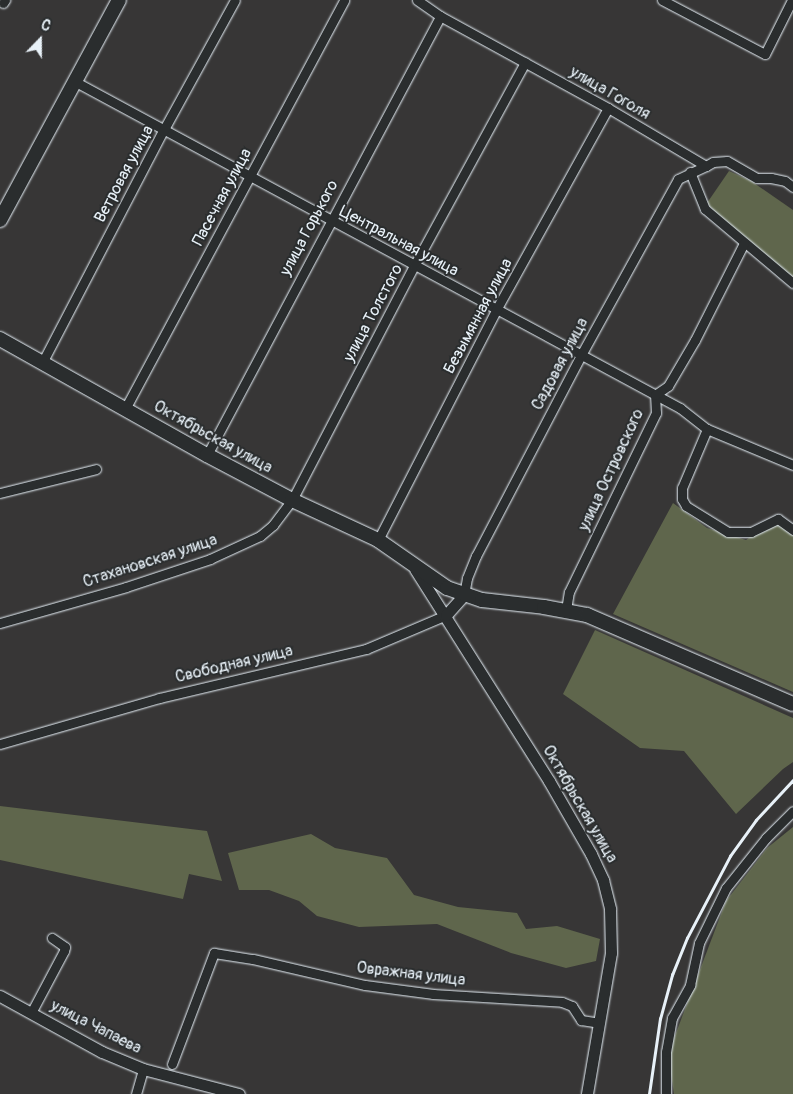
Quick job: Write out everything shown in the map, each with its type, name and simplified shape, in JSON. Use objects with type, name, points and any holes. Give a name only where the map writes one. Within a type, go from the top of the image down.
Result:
[{"type":"main road","points":[[0,220],[119,0]]},
{"type":"main road","name":"Октябрьская улица","points":[[0,339],[207,455],[292,500],[378,540],[447,588],[464,595],[502,603],[566,610],[609,623],[793,704]]},
{"type":"street","name":"Ветровая улица","points":[[42,363],[163,131],[235,0]]},
{"type":"street","name":"Пасечная улица","points":[[125,409],[344,0]]},
{"type":"street","name":"улица Гоголя","points":[[417,0],[440,16],[608,108],[706,166]]},
{"type":"street","points":[[662,0],[765,54],[792,0]]},
{"type":"street","name":"улица Горького","points":[[207,455],[330,220],[440,16]]},
{"type":"street","name":"улица Толстого","points":[[292,500],[414,266],[525,62]]},
{"type":"street","name":"Центральная улица","points":[[74,81],[249,178],[680,408],[707,429],[793,465]]},
{"type":"street","name":"Безымянная улица","points":[[378,540],[496,310],[608,108]]},
{"type":"street","points":[[706,166],[713,162],[727,161],[757,178],[785,181],[793,188]]},
{"type":"street","name":"Садовая улица","points":[[464,595],[467,578],[476,556],[581,355],[678,179],[706,166]]},
{"type":"street","points":[[690,172],[705,209],[744,243],[767,259],[793,283]]},
{"type":"street","name":"улица Островского","points":[[566,610],[569,592],[656,413],[655,395],[668,386],[695,340],[744,243]]},
{"type":"street","points":[[707,429],[682,488],[686,506],[728,532],[751,532],[778,519],[793,530]]},
{"type":"street","points":[[0,493],[96,469]]},
{"type":"street","name":"Стахановская улица","points":[[0,623],[126,587],[241,547],[260,536],[273,525],[292,500]]},
{"type":"street","name":"Октябрьская улица","points":[[411,563],[446,614],[549,781],[591,854],[603,880],[610,909],[611,953],[587,1094]]},
{"type":"street","name":"Свободная улица","points":[[0,744],[159,698],[366,649],[446,614],[464,595]]},
{"type":"street","points":[[666,1094],[666,1052],[672,1018],[690,985],[699,943],[726,888],[766,838],[793,811]]},
{"type":"street","points":[[31,1013],[65,947],[52,938]]},
{"type":"street","name":"Овражная улица","points":[[172,1064],[214,952],[253,959],[364,985],[433,994],[562,1002],[572,1006],[581,1020],[599,1023]]},
{"type":"street","name":"улица Чапаева","points":[[0,996],[102,1052],[143,1069],[240,1094]]},
{"type":"street","points":[[136,1094],[143,1069]]},
{"type":"green space","points":[[729,171],[751,181],[793,210],[793,280],[717,215],[707,203]]},
{"type":"green space","points":[[673,503],[707,528],[746,540],[774,520],[793,534],[793,692],[613,614]]},
{"type":"green space","points":[[595,630],[793,718],[793,762],[783,769],[736,814],[684,751],[640,748],[563,694]]},
{"type":"green space","points":[[0,806],[207,831],[222,881],[189,874],[183,899],[0,860]]},
{"type":"green space","points":[[793,827],[793,1094],[674,1094],[668,1054],[726,901],[767,848]]},
{"type":"green space","points":[[311,834],[335,848],[387,858],[414,895],[458,907],[517,913],[526,929],[557,926],[600,939],[596,961],[566,968],[511,953],[437,924],[359,927],[317,916],[299,901],[269,890],[239,890],[228,853]]},
{"type":"railway","points":[[649,1094],[660,1019],[672,975],[687,938],[730,856],[756,820],[793,780]]}]
